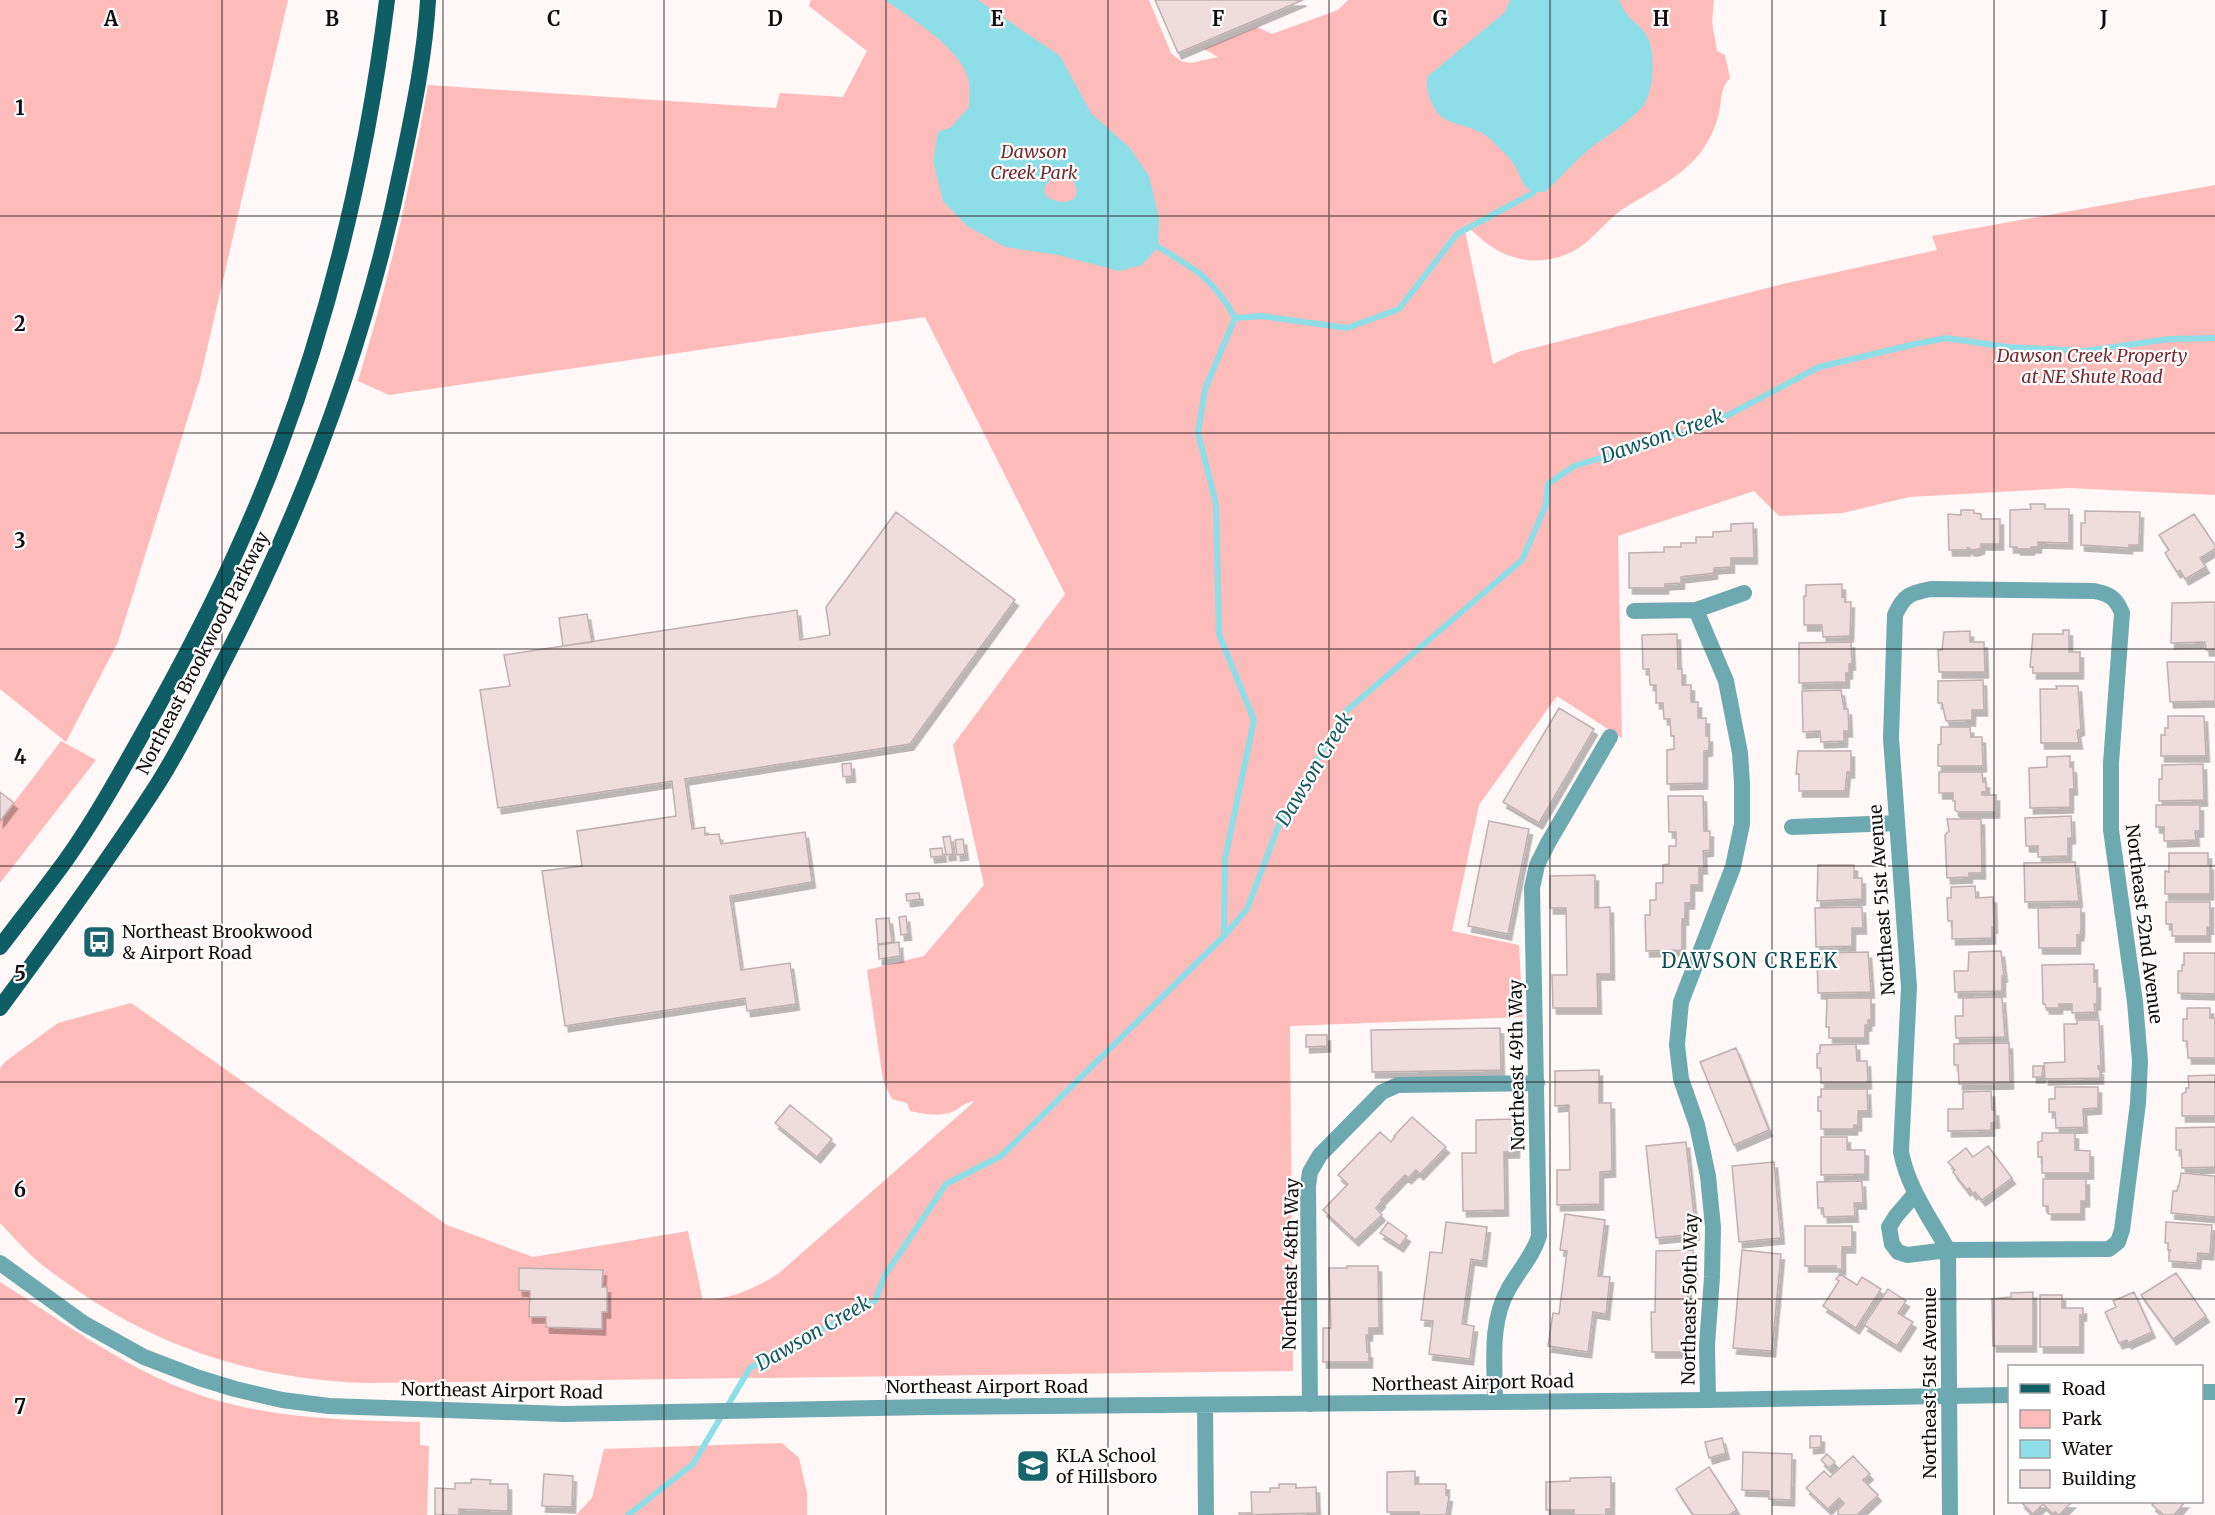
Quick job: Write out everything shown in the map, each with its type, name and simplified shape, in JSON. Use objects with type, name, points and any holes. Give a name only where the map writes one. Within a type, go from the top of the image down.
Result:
[{"type":"main road","name":"Northeast Brookwood Parkway","points":[[0,947],[66,859],[123,769],[178,669],[237,549],[279,451],[316,340],[363,156],[387,0]]},
{"type":"main road","name":"Northeast Brookwood Parkway","points":[[0,1008],[96,876],[158,783],[214,682],[285,537],[319,455],[376,279],[410,126],[428,0]]},
{"type":"street","name":"Northeast 51st Avenue","points":[[1950,1515],[1948,1250],[1915,1194],[1904,1169],[1901,1152],[1909,987],[1891,738],[1894,622],[1901,601],[1912,593],[1931,589],[2094,591],[2109,594],[2117,600]]},
{"type":"street","points":[[1634,611],[1696,610],[1744,593]]},
{"type":"street","name":"Northeast 52nd Avenue","points":[[1948,1250],[2109,1249],[2118,1242],[2122,1230],[2139,1103],[2140,1060],[2135,1002],[2111,830],[2111,763],[2122,622],[2122,613],[2117,600]]},
{"type":"street","name":"Northeast 50th Way","points":[[1696,610],[1726,681],[1740,753],[1742,783],[1742,824],[1733,867],[1681,1002],[1677,1045],[1681,1079],[1697,1125],[1708,1176],[1713,1227],[1707,1346],[1708,1400]]},
{"type":"street","name":"Northeast 49th Way","points":[[1495,1402],[1495,1329],[1500,1310],[1508,1289],[1534,1251],[1539,1236],[1533,888],[1537,865],[1610,737]]},
{"type":"street","points":[[1792,827],[1896,823]]},
{"type":"street","name":"Northeast 48th Way","points":[[1310,1404],[1308,1186],[1310,1172],[1320,1155],[1382,1092],[1398,1085],[1537,1083]]},
{"type":"street","points":[[1915,1194],[1896,1216],[1890,1227],[1892,1244],[1898,1252],[1907,1255],[1948,1250]]},
{"type":"street","name":"Northeast Airport Road","points":[[0,1263],[75,1318],[126,1348],[199,1378],[236,1389],[282,1400],[329,1406],[563,1414],[2008,1395]]},
{"type":"street","points":[[1205,1405],[1206,1515]]},
{"type":"green space","points":[[0,0],[288,0],[200,379],[118,642],[66,742],[0,689]]},
{"type":"green space","points":[[811,0],[1149,0],[1171,53],[1181,61],[1191,63],[1218,57],[1204,49],[1257,27],[1272,34],[1338,10],[1348,0],[1714,0],[1712,22],[1717,51],[1725,55],[1730,78],[1723,88],[1718,118],[1711,134],[1703,149],[1687,167],[1620,211],[1584,244],[1563,256],[1540,260],[1516,258],[1491,246],[1469,228],[1465,231],[1493,364],[1518,352],[1783,284],[1937,250],[1932,236],[2215,185],[2215,495],[2069,488],[1909,497],[1843,513],[1779,516],[1754,491],[1618,536],[1622,738],[1557,696],[1479,805],[1452,931],[1519,945],[1523,1017],[1290,1026],[1293,1371],[367,1383],[292,1376],[256,1369],[221,1360],[153,1334],[87,1297],[45,1267],[0,1223],[0,1068],[6,1061],[58,1023],[131,1003],[447,1225],[533,1257],[688,1231],[703,1301],[742,1292],[778,1274],[975,1101],[949,1113],[924,1114],[910,1111],[907,1103],[892,1099],[883,1080],[867,970],[924,956],[984,885],[953,745],[1065,594],[925,317],[389,395],[358,381],[398,234],[428,85],[776,108],[780,93],[843,97],[867,51],[809,6]]},
{"type":"green space","points":[[61,741],[96,760],[0,883],[0,821]]},
{"type":"green space","points":[[0,1282],[134,1366],[181,1388],[210,1398],[239,1406],[299,1416],[420,1422],[420,1445],[429,1446],[427,1515],[0,1515]]},
{"type":"green space","points":[[782,1443],[799,1458],[807,1493],[807,1515],[576,1515],[592,1498],[604,1449]]},
{"type":"water","points":[[885,0],[978,0],[1060,56],[1091,113],[1129,147],[1149,176],[1159,218],[1158,247],[1142,265],[1119,271],[1058,255],[1005,247],[967,226],[943,201],[933,161],[938,132],[951,127],[969,107],[969,83],[965,71],[958,59],[935,36]],"holes":[[[1057,175],[1070,177],[1077,190],[1075,198],[1059,202],[1045,193],[1046,185]]]},
{"type":"water","points":[[1510,0],[1619,0],[1626,12],[1647,35],[1651,47],[1653,65],[1651,84],[1642,107],[1588,150],[1545,192],[1525,186],[1514,164],[1485,135],[1451,122],[1439,114],[1434,108],[1428,90],[1428,76],[1505,12]]},
{"type":"building","points":[[1155,0],[1303,0],[1178,53]]},
{"type":"building","points":[[2030,504],[2045,504],[2045,509],[2069,509],[2069,543],[2038,542],[2038,547],[2031,547],[2031,549],[2010,547],[2010,510],[2031,509]]},
{"type":"building","points":[[1961,510],[1974,510],[1974,513],[1981,514],[1981,519],[2000,519],[2000,544],[1981,544],[1981,548],[1975,550],[1967,548],[1967,550],[1949,550],[1948,514],[1961,515]]},
{"type":"building","points":[[2085,511],[2140,512],[2139,545],[2129,545],[2129,548],[2081,545],[2081,523],[2085,523]]},
{"type":"building","points":[[896,512],[1015,600],[910,744],[685,779],[692,829],[705,827],[705,835],[719,834],[721,844],[805,832],[812,882],[730,896],[741,970],[790,963],[796,1004],[747,1011],[745,998],[565,1026],[542,871],[582,866],[577,831],[676,816],[672,781],[498,808],[480,690],[510,686],[504,655],[797,610],[800,640],[830,635],[826,607]]},
{"type":"building","points":[[2194,514],[2215,545],[2215,549],[2200,558],[2206,567],[2185,579],[2180,570],[2177,572],[2165,553],[2169,550],[2159,535]]},
{"type":"building","points":[[1753,523],[1754,558],[1731,558],[1731,567],[1714,568],[1714,573],[1681,577],[1681,583],[1665,584],[1665,588],[1629,588],[1629,553],[1664,552],[1664,547],[1681,547],[1681,543],[1696,543],[1696,537],[1713,537],[1713,532],[1731,531],[1731,524]]},
{"type":"building","points":[[1842,584],[1842,597],[1845,597],[1845,602],[1851,602],[1850,636],[1823,637],[1822,625],[1804,625],[1806,585]]},
{"type":"building","points":[[2215,602],[2215,650],[2206,650],[2205,642],[2171,643],[2172,603]]},
{"type":"building","points":[[587,614],[592,642],[563,646],[559,618]]},
{"type":"building","points":[[2063,630],[2069,630],[2069,652],[2080,652],[2080,673],[2033,673],[2033,667],[2030,667],[2033,634],[2063,634]]},
{"type":"building","points":[[1970,631],[1970,642],[1984,642],[1985,672],[1939,672],[1938,650],[1942,650],[1944,632]]},
{"type":"building","points":[[1677,634],[1678,669],[1682,669],[1682,685],[1691,685],[1691,702],[1698,702],[1698,718],[1706,718],[1709,750],[1704,751],[1704,783],[1667,784],[1667,750],[1674,749],[1674,736],[1671,736],[1670,719],[1664,719],[1663,703],[1656,703],[1656,685],[1650,685],[1649,669],[1643,669],[1642,635]]},
{"type":"building","points":[[1851,642],[1852,664],[1849,664],[1849,673],[1846,673],[1846,682],[1799,683],[1799,643]]},
{"type":"building","points":[[2167,662],[2215,662],[2215,701],[2170,702]]},
{"type":"building","points":[[1983,680],[1984,710],[1972,710],[1972,720],[1946,721],[1942,703],[1938,703],[1938,681]]},
{"type":"building","points":[[2056,686],[2078,686],[2081,729],[2077,731],[2079,743],[2041,743],[2040,689],[2057,689]]},
{"type":"building","points":[[1841,690],[1844,709],[1848,709],[1849,731],[1844,731],[1844,741],[1821,742],[1820,731],[1803,732],[1802,691]]},
{"type":"building","points":[[1559,708],[1594,729],[1539,823],[1503,802]]},
{"type":"building","points":[[2168,716],[2204,716],[2206,756],[2161,756],[2161,735],[2165,735],[2165,728],[2168,728]]},
{"type":"building","points":[[1941,727],[1970,727],[1971,737],[1982,737],[1983,766],[1938,766]]},
{"type":"building","points":[[1798,751],[1851,751],[1851,772],[1847,772],[1845,791],[1799,791],[1799,774],[1796,774]]},
{"type":"building","points":[[2070,756],[2074,789],[2070,789],[2070,807],[2030,808],[2029,768],[2047,767],[2047,757]]},
{"type":"building","points":[[851,763],[852,776],[843,777],[842,764]]},
{"type":"building","points":[[2203,764],[2204,800],[2159,801],[2159,779],[2162,779],[2162,765]]},
{"type":"building","points":[[1939,772],[1982,772],[1983,782],[1986,782],[1986,792],[1982,792],[1982,795],[1996,795],[1996,812],[1958,812],[1955,810],[1953,793],[1939,793]]},
{"type":"building","points":[[0,792],[14,803],[0,821]]},
{"type":"building","points":[[1668,796],[1703,796],[1704,831],[1710,831],[1710,850],[1703,851],[1704,868],[1699,868],[1699,885],[1691,885],[1691,903],[1685,903],[1685,919],[1682,919],[1682,950],[1646,951],[1645,915],[1650,915],[1650,900],[1656,900],[1656,883],[1663,883],[1663,865],[1669,864],[1669,846],[1676,846],[1676,832],[1669,832]]},
{"type":"building","points":[[2156,805],[2200,805],[2200,831],[2195,831],[2196,840],[2164,841],[2164,827],[2156,827]]},
{"type":"building","points":[[2071,816],[2072,838],[2068,838],[2068,856],[2038,857],[2038,846],[2026,846],[2025,818]]},
{"type":"building","points":[[1947,819],[1981,819],[1982,873],[1969,873],[1969,877],[1947,878],[1945,835],[1949,831]]},
{"type":"building","points":[[1489,821],[1529,829],[1508,934],[1468,926]]},
{"type":"building","points":[[950,836],[953,854],[946,855],[943,837]]},
{"type":"building","points":[[963,839],[965,854],[957,855],[955,840]]},
{"type":"building","points":[[942,848],[943,856],[931,857],[930,849]]},
{"type":"building","points":[[2169,853],[2208,853],[2210,894],[2165,894],[2165,871],[2169,872]]},
{"type":"building","points":[[2075,862],[2079,901],[2025,902],[2024,863]]},
{"type":"building","points":[[1818,865],[1854,865],[1854,878],[1862,878],[1862,899],[1817,901]]},
{"type":"building","points":[[1595,875],[1595,908],[1610,907],[1611,974],[1597,974],[1598,1008],[1553,1008],[1552,975],[1567,975],[1566,908],[1550,908],[1550,876]]},
{"type":"building","points":[[1975,886],[1976,898],[1993,897],[1992,938],[1952,939],[1952,921],[1948,921],[1947,898],[1951,898],[1951,887]]},
{"type":"building","points":[[919,893],[920,899],[907,901],[906,894]]},
{"type":"building","points":[[2166,902],[2210,902],[2210,928],[2207,927],[2207,936],[2172,936],[2172,924],[2166,924]]},
{"type":"building","points":[[1862,907],[1863,928],[1852,928],[1852,946],[1816,947],[1815,908]]},
{"type":"building","points":[[2081,907],[2081,930],[2080,935],[2077,935],[2077,948],[2039,948],[2038,908]]},
{"type":"building","points":[[906,916],[908,934],[901,935],[899,917]]},
{"type":"building","points":[[889,918],[892,942],[878,944],[876,919]]},
{"type":"building","points":[[899,942],[900,956],[879,959],[878,945]]},
{"type":"building","points":[[2001,951],[2004,976],[2002,976],[2002,991],[1955,992],[1954,971],[1968,971],[1969,952]]},
{"type":"building","points":[[1868,952],[1871,992],[1818,993],[1817,953]]},
{"type":"building","points":[[2184,953],[2215,953],[2215,994],[2178,993],[2178,971],[2182,971],[2182,965],[2184,965]]},
{"type":"building","points":[[2094,964],[2094,982],[2097,982],[2095,1012],[2072,1013],[2072,1004],[2059,1004],[2059,1008],[2046,1008],[2043,1004],[2042,965]]},
{"type":"building","points":[[2002,997],[2005,1037],[1956,1038],[1955,1016],[1963,1016],[1963,998]]},
{"type":"building","points":[[1827,998],[1871,998],[1871,1020],[1868,1020],[1868,1025],[1865,1025],[1865,1038],[1829,1038],[1829,1027],[1826,1027]]},
{"type":"building","points":[[2187,1008],[2210,1008],[2210,1018],[2215,1018],[2215,1058],[2188,1058],[2187,1041],[2183,1041],[2183,1019],[2187,1019]]},
{"type":"building","points":[[2077,1020],[2099,1020],[2101,1066],[2098,1066],[2098,1069],[2100,1069],[2100,1078],[2045,1079],[2044,1063],[2065,1062],[2064,1024],[2077,1024]]},
{"type":"building","points":[[1500,1028],[1501,1070],[1372,1072],[1371,1030]]},
{"type":"building","points":[[1306,1035],[1327,1035],[1327,1046],[1306,1047]]},
{"type":"building","points":[[2009,1043],[2010,1083],[1959,1084],[1958,1065],[1954,1065],[1954,1044]]},
{"type":"building","points":[[1856,1044],[1857,1061],[1867,1061],[1868,1083],[1821,1083],[1821,1068],[1817,1068],[1817,1054],[1820,1053],[1820,1045]]},
{"type":"building","points":[[1736,1048],[1769,1130],[1734,1145],[1700,1062]]},
{"type":"building","points":[[2033,1066],[2043,1066],[2042,1077],[2033,1077]]},
{"type":"building","points":[[1599,1070],[1599,1103],[1611,1103],[1612,1171],[1600,1172],[1600,1204],[1557,1205],[1557,1170],[1570,1170],[1569,1105],[1555,1106],[1555,1071]]},
{"type":"building","points":[[2215,1075],[2215,1116],[2182,1116],[2182,1094],[2186,1092],[2186,1088],[2189,1088],[2188,1076]]},
{"type":"building","points":[[2055,1087],[2098,1087],[2098,1108],[2083,1109],[2084,1127],[2056,1128],[2055,1112],[2049,1112],[2049,1099],[2055,1099]]},
{"type":"building","points":[[1821,1089],[1867,1089],[1868,1111],[1858,1111],[1858,1125],[1854,1125],[1854,1129],[1821,1129],[1818,1097],[1821,1097]]},
{"type":"building","points":[[1991,1091],[1992,1110],[1995,1110],[1996,1122],[1991,1123],[1991,1130],[1948,1131],[1948,1109],[1963,1109],[1963,1092]]},
{"type":"building","points":[[790,1105],[832,1139],[817,1157],[775,1123]]},
{"type":"building","points":[[1412,1117],[1446,1147],[1420,1174],[1416,1170],[1408,1178],[1405,1175],[1376,1208],[1382,1215],[1355,1240],[1323,1210],[1348,1184],[1338,1175],[1380,1132],[1391,1142]]},
{"type":"building","points":[[1516,1119],[1516,1152],[1504,1152],[1505,1210],[1463,1211],[1462,1153],[1476,1153],[1476,1120]]},
{"type":"building","points":[[2215,1127],[2215,1167],[2182,1168],[2181,1150],[2176,1150],[2176,1128]]},
{"type":"building","points":[[2042,1133],[2075,1133],[2075,1150],[2090,1151],[2090,1173],[2042,1173],[2042,1157],[2038,1157],[2038,1142],[2042,1141]]},
{"type":"building","points":[[1821,1137],[1847,1137],[1847,1150],[1865,1150],[1865,1174],[1821,1175]]},
{"type":"building","points":[[1686,1142],[1696,1234],[1656,1238],[1646,1146]]},
{"type":"building","points":[[1988,1146],[2012,1178],[1982,1200],[1969,1188],[1967,1190],[1948,1162],[1966,1148],[1973,1157]]},
{"type":"building","points":[[1774,1162],[1781,1238],[1739,1242],[1732,1166]]},
{"type":"building","points":[[2181,1173],[2215,1176],[2215,1217],[2171,1213],[2173,1191],[2177,1191]]},
{"type":"building","points":[[2043,1179],[2086,1179],[2086,1201],[2081,1201],[2081,1214],[2048,1214],[2048,1206],[2043,1206]]},
{"type":"building","points":[[1862,1181],[1863,1203],[1854,1203],[1855,1216],[1824,1217],[1823,1208],[1818,1208],[1817,1182]]},
{"type":"building","points":[[1565,1214],[1605,1220],[1598,1276],[1610,1277],[1606,1314],[1593,1312],[1588,1352],[1548,1346],[1553,1313],[1559,1314],[1567,1251],[1560,1250]]},
{"type":"building","points":[[1388,1222],[1407,1236],[1400,1246],[1380,1233]]},
{"type":"building","points":[[1446,1222],[1487,1227],[1483,1261],[1471,1259],[1462,1324],[1474,1326],[1470,1359],[1429,1354],[1433,1321],[1421,1320],[1430,1252],[1442,1253]]},
{"type":"building","points":[[2166,1222],[2212,1225],[2210,1254],[2198,1253],[2197,1263],[2169,1261],[2171,1250],[2168,1250],[2168,1243],[2165,1243]]},
{"type":"building","points":[[1805,1226],[1852,1226],[1852,1247],[1842,1247],[1842,1269],[1836,1269],[1836,1266],[1805,1266]]},
{"type":"building","points":[[1693,1250],[1694,1274],[1688,1274],[1687,1352],[1652,1352],[1651,1312],[1655,1312],[1656,1251]]},
{"type":"building","points":[[1742,1250],[1781,1254],[1772,1351],[1733,1348]]},
{"type":"building","points":[[1347,1266],[1378,1266],[1379,1328],[1369,1328],[1369,1335],[1366,1335],[1369,1362],[1323,1362],[1323,1328],[1331,1328],[1329,1268],[1347,1268]]},
{"type":"building","points":[[519,1268],[603,1270],[602,1287],[607,1287],[607,1312],[602,1312],[602,1329],[546,1327],[546,1317],[529,1317],[530,1291],[519,1290]]},
{"type":"building","points":[[2176,1273],[2206,1316],[2173,1339],[2141,1295]]},
{"type":"building","points":[[1840,1274],[1857,1285],[1862,1277],[1881,1289],[1856,1328],[1823,1306],[1839,1281],[1836,1279]]},
{"type":"building","points":[[1888,1289],[1906,1301],[1898,1313],[1913,1322],[1897,1346],[1864,1325]]},
{"type":"building","points":[[2033,1292],[2033,1346],[1993,1346],[1992,1299],[2011,1297],[2011,1293]]},
{"type":"building","points":[[2134,1292],[2152,1332],[2128,1343],[2127,1340],[2119,1343],[2105,1312],[2116,1307],[2113,1301]]},
{"type":"building","points":[[2040,1295],[2062,1295],[2062,1308],[2083,1308],[2083,1315],[2080,1315],[2080,1347],[2040,1347]]},
{"type":"building","points":[[1810,1436],[1821,1436],[1821,1447],[1810,1448]]},
{"type":"building","points":[[1722,1438],[1726,1453],[1709,1458],[1705,1442]]},
{"type":"building","points":[[1743,1452],[1792,1454],[1791,1500],[1769,1499],[1769,1491],[1742,1490]]},
{"type":"building","points":[[1827,1454],[1835,1462],[1829,1468],[1821,1460]]},
{"type":"building","points":[[1853,1456],[1870,1474],[1863,1480],[1878,1495],[1857,1515],[1838,1515],[1838,1510],[1844,1503],[1839,1498],[1828,1509],[1806,1488],[1824,1471],[1830,1477]]},
{"type":"building","points":[[1709,1467],[1737,1510],[1729,1515],[1693,1515],[1676,1489]]},
{"type":"building","points":[[1415,1471],[1415,1484],[1446,1484],[1446,1495],[1449,1496],[1446,1515],[1387,1512],[1387,1472]]},
{"type":"building","points":[[544,1474],[573,1476],[572,1507],[542,1506]]},
{"type":"building","points":[[1611,1477],[1611,1509],[1606,1509],[1606,1515],[1574,1515],[1574,1510],[1546,1510],[1546,1482],[1570,1481],[1570,1478]]},
{"type":"building","points":[[471,1479],[491,1480],[490,1484],[508,1484],[508,1511],[459,1509],[459,1515],[435,1515],[435,1488],[455,1489],[455,1483],[471,1483]]},
{"type":"building","points":[[1279,1484],[1296,1484],[1296,1488],[1316,1487],[1317,1513],[1240,1515],[1239,1513],[1252,1513],[1251,1492],[1270,1492],[1270,1488],[1279,1488]]},
{"type":"building","points":[[2022,1503],[2071,1503],[2059,1515],[2055,1512],[2053,1514],[2043,1504],[2033,1514]]},
{"type":"building","points":[[2154,1503],[2184,1503],[2174,1515],[2164,1515],[2152,1505]]},
{"type":"waterway","points":[[1235,318],[1261,316],[1347,328],[1399,309],[1457,234],[1533,193],[1534,186]]},
{"type":"waterway","points":[[1154,242],[1158,247],[1193,268],[1211,284],[1235,318]]},
{"type":"waterway","points":[[1224,936],[1225,859],[1254,720],[1219,634],[1216,504],[1198,433],[1205,389],[1235,318]]},
{"type":"waterway","name":"Dawson Creek","points":[[628,1515],[693,1464],[750,1368],[875,1301],[885,1275],[946,1184],[1001,1156],[1224,936],[1247,909],[1278,827],[1345,712],[1522,560],[1546,505],[1548,484],[1574,466],[1711,424],[1819,367],[1915,344],[1946,338],[2007,347],[2085,351],[2169,339],[2215,338]]},
{"type":"place","name":"Northeast Brookwood & Airport Road","points":[[99,942]]},
{"type":"place","name":"KLA School of Hillsboro","points":[[1033,1466]]},
{"type":"district","name":"DAWSON CREEK","points":[[1750,961]]},
{"type":"park label","name":"Dawson Creek Park","points":[[1034,162]]},
{"type":"park label","name":"Dawson Creek Property at NE Shute Road","points":[[2092,366]]}]
